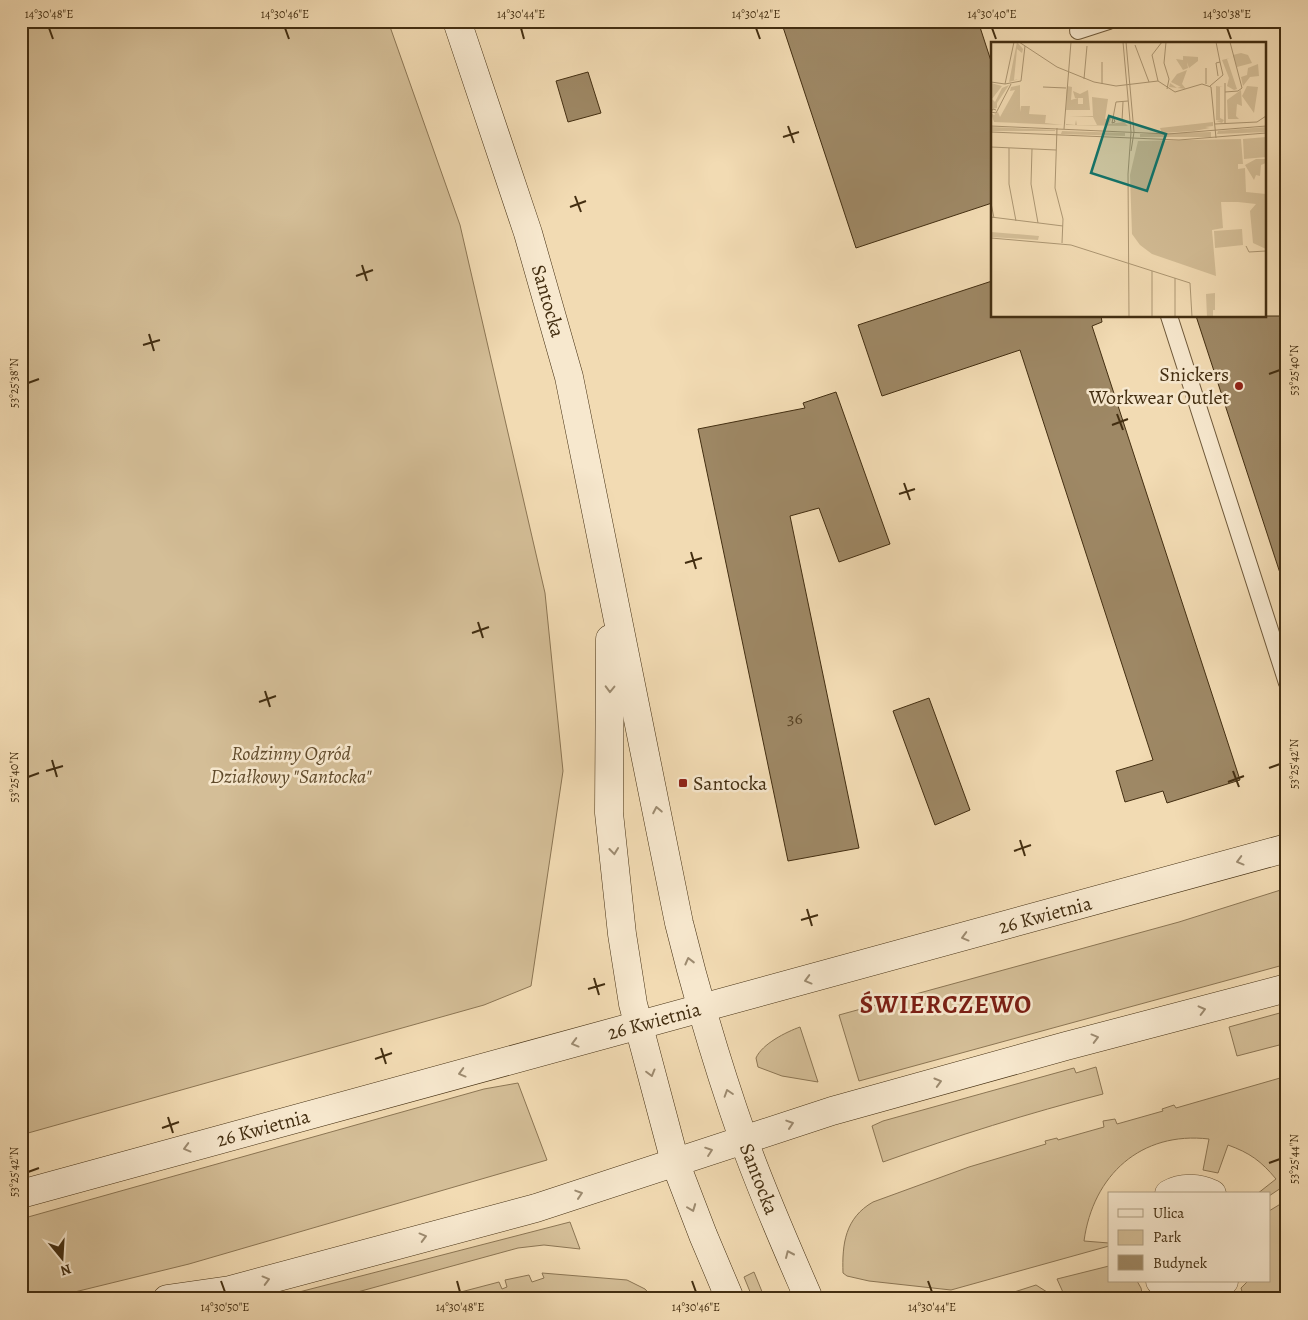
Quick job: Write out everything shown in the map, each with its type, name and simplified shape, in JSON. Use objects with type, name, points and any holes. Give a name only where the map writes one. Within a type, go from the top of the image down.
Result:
[{"type":"street","name":"Santocka","points":[[457,21],[528,232],[579,421],[610,588],[679,923],[701,1008],[743,1139],[809,1299]]},
{"type":"street","name":"Santocka","points":[[610,588],[610,812],[622,934],[639,1026],[675,1162],[702,1234],[730,1299]]},
{"type":"street","name":"26 Kwietnia","points":[[21,1194],[1287,848]]},
{"type":"street","points":[[167,1299],[230,1290],[536,1208],[851,1105],[1287,988]]},
{"type":"street","points":[[1173,1192],[1176,1190],[1200,1188],[1208,1192]]},
{"type":"street","points":[[1161,1282],[1167,1287],[1193,1296],[1212,1289],[1222,1282]]},
{"type":"lane","points":[[1078,32],[1109,21]]},
{"type":"lane","points":[[1170,318],[1287,683]]},
{"type":"green space","name":"Rodzinny Ogród Działkowy \"Santocka\"","points":[[21,21],[388,21],[460,225],[545,593],[563,771],[531,986],[484,1005],[21,1135]]},
{"type":"green space","points":[[1287,888],[1287,964],[859,1081],[839,1015],[1179,922]]},
{"type":"green space","points":[[1287,1011],[1287,1043],[1237,1056],[1229,1027]]},
{"type":"green space","points":[[800,1027],[818,1082],[782,1076],[758,1067],[756,1058],[763,1048],[782,1035]]},
{"type":"green space","points":[[1096,1067],[1103,1094],[993,1125],[883,1162],[872,1126],[883,1121],[1074,1068],[1076,1073]]},
{"type":"green space","points":[[1287,1076],[1287,1184],[1270,1195],[1270,1192],[1260,1192],[1276,1179],[1255,1158],[1228,1145],[1218,1173],[1203,1170],[1209,1139],[1184,1138],[1162,1142],[1142,1150],[1124,1162],[1098,1196],[1089,1217],[1084,1241],[1108,1243],[1108,1246],[951,1290],[869,1281],[847,1276],[843,1273],[843,1252],[847,1233],[856,1216],[873,1202],[969,1167],[1046,1144],[1045,1141],[1057,1138],[1058,1140],[1104,1127],[1103,1121],[1115,1119],[1117,1124],[1163,1111],[1162,1109],[1174,1105],[1176,1108]]},
{"type":"green space","points":[[518,1083],[547,1160],[189,1264],[46,1299],[21,1299],[21,1219],[484,1089]]},
{"type":"green space","points":[[1287,1200],[1287,1299],[1244,1299],[1241,1288],[1247,1282],[1270,1282],[1270,1210]]},
{"type":"green space","points":[[570,1222],[580,1249],[544,1245],[518,1248],[332,1299],[272,1299]]},
{"type":"green space","points":[[1108,1266],[1108,1282],[1138,1282],[1143,1298],[1066,1299],[1057,1279]]},
{"type":"green space","points":[[754,1272],[765,1299],[753,1299],[744,1277]]},
{"type":"green space","points":[[542,1273],[627,1280],[645,1289],[654,1299],[434,1299],[499,1282],[502,1289],[507,1287],[505,1280],[529,1275],[532,1282],[544,1278]]},
{"type":"green space","points":[[1036,1285],[1047,1292],[1050,1299],[1011,1299],[1008,1294]]},
{"type":"building","points":[[781,21],[978,21],[991,61],[991,203],[856,248]]},
{"type":"building","points":[[588,72],[601,113],[568,122],[556,81]]},
{"type":"building","points":[[991,281],[991,318],[1101,318],[1102,322],[1092,326],[1240,780],[1167,803],[1163,791],[1125,802],[1116,771],[1153,760],[1020,350],[882,396],[858,325]]},
{"type":"building","points":[[1266,316],[1287,316],[1287,572],[1280,573],[1197,318],[1266,318]]},
{"type":"building","points":[[836,392],[890,544],[839,562],[819,508],[790,516],[859,848],[788,861],[698,429],[805,408],[803,403]]},
{"type":"building","points":[[929,698],[970,810],[935,825],[893,711]]},
{"type":"place","name":"Snickers Workwear Outlet","points":[[1239,386]]},
{"type":"place","name":"Santocka","points":[[683,783]]},
{"type":"district","name":"ŚWIERCZEWO","points":[[946,1005]]}]
